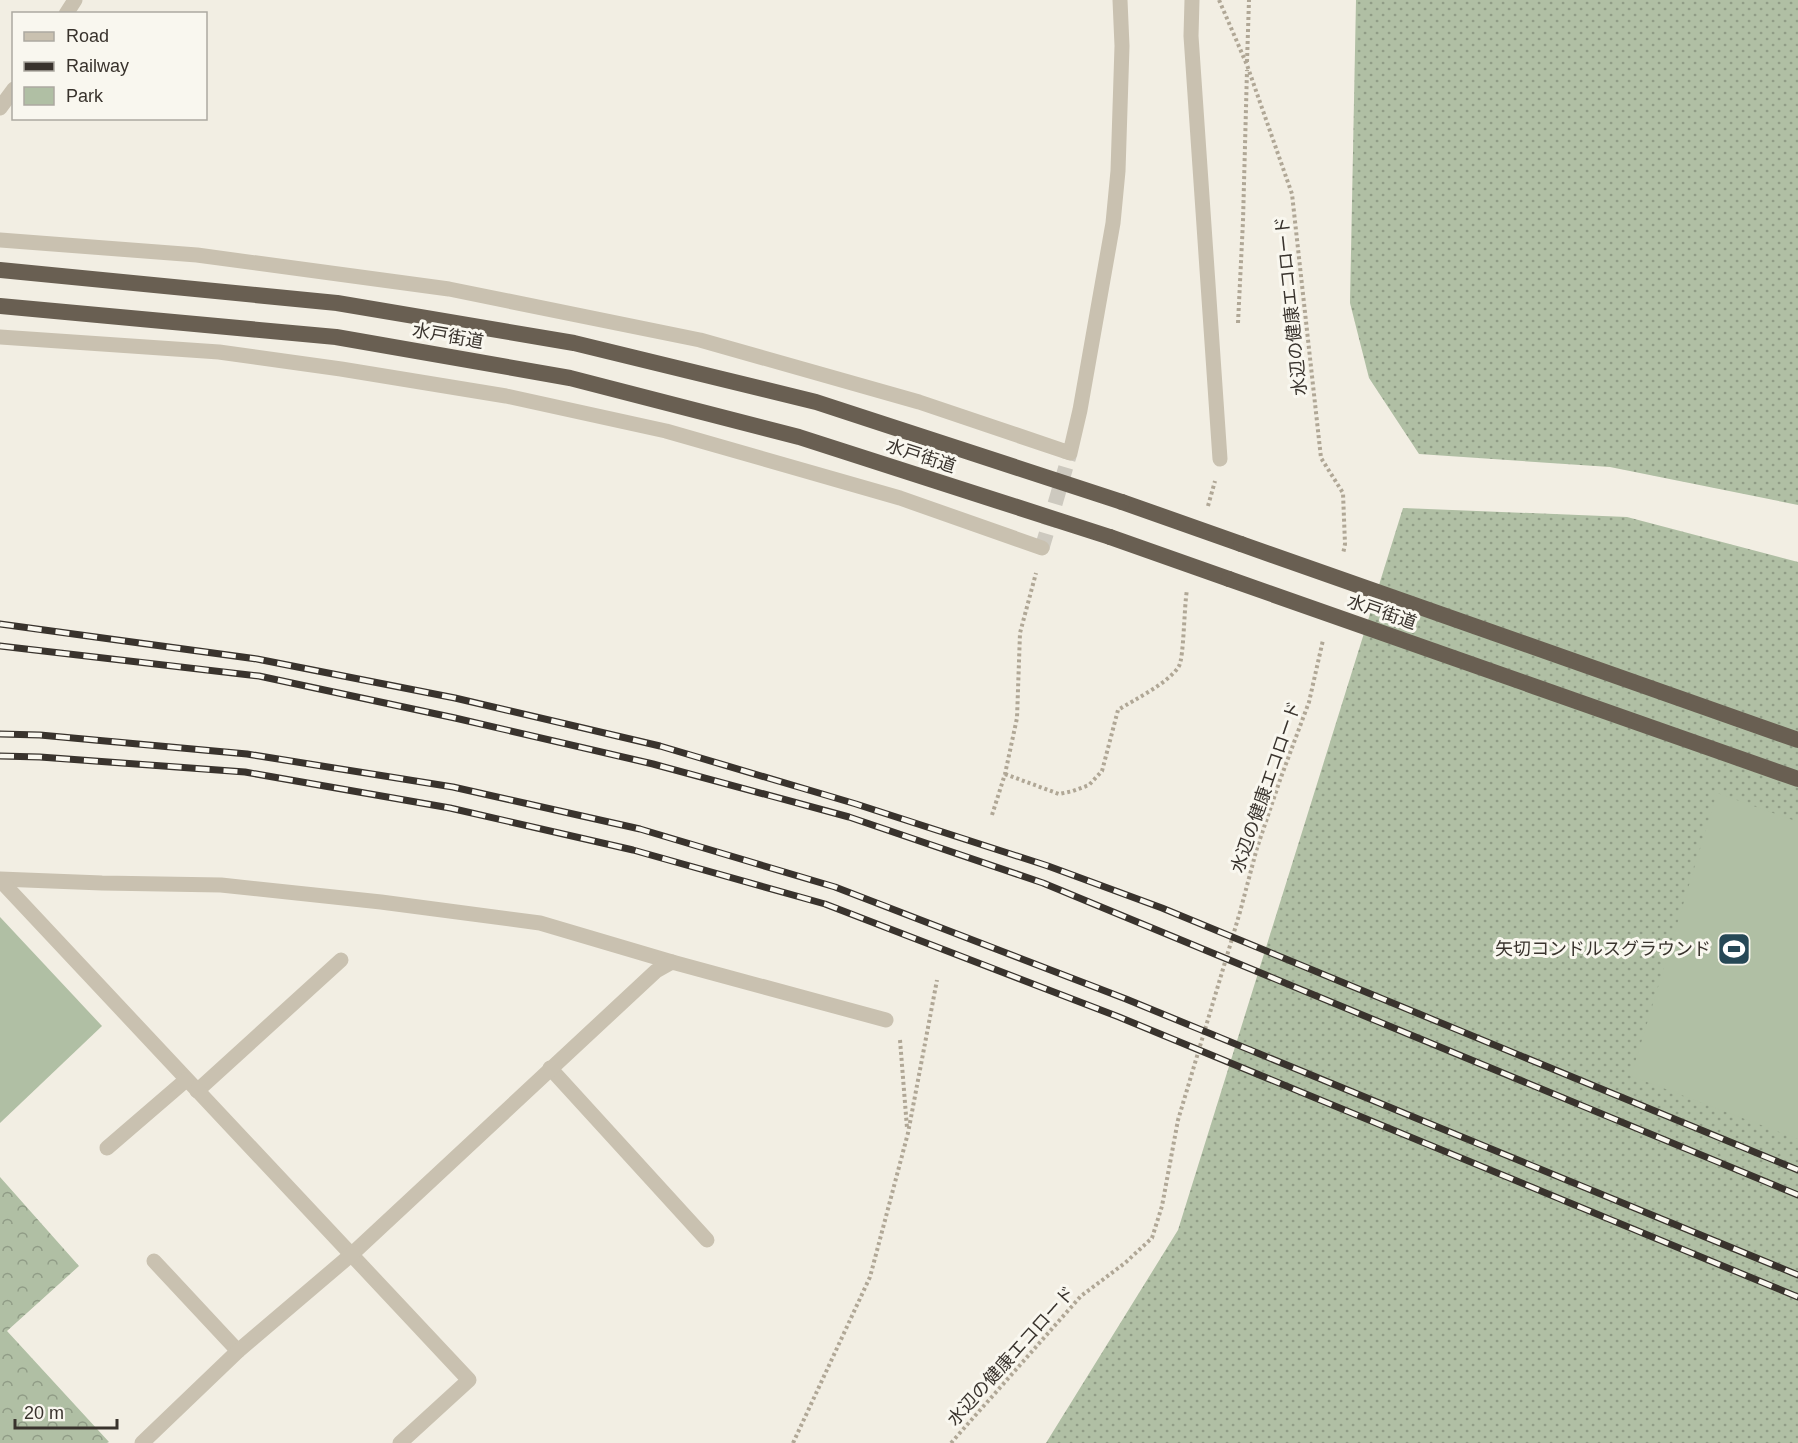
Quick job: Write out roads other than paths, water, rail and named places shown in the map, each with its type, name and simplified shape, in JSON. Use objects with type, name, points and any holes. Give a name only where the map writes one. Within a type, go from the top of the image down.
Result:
[{"type":"highway","name":"水戸街道","points":[[0,270],[337,303],[574,343],[816,402],[1122,502],[1798,740]]},
{"type":"highway","name":"水戸街道","points":[[0,306],[336,337],[570,378],[799,437],[1110,537],[1798,779]]},
{"type":"street","points":[[0,240],[197,255],[449,289],[700,340],[920,402],[1070,453],[1080,410],[1113,223],[1118,171],[1122,46],[1120,0]]},
{"type":"street","points":[[1192,0],[1191,36],[1220,459]]},
{"type":"street","points":[[0,108],[12,92]]},
{"type":"street","points":[[0,337],[219,352],[506,396],[666,431],[900,498],[1042,548]]},
{"type":"street","points":[[0,879],[221,885],[381,902],[540,923],[672,962],[886,1020]]},
{"type":"street","points":[[0,879],[469,1380],[406,1441]]},
{"type":"street","points":[[107,1148],[191,1085],[341,960]]},
{"type":"street","points":[[142,1443],[238,1351],[352,1254],[656,971],[672,962]]},
{"type":"street","points":[[550,1068],[707,1240]]},
{"type":"street","points":[[154,1261],[238,1351]]},
{"type":"tunnel","points":[[1042,548],[1070,453]]},
{"type":"railway","points":[[0,624],[257,659],[455,698],[660,746],[856,804],[1048,866],[1162,908],[1798,1170]]},
{"type":"railway","points":[[0,646],[259,676],[653,764],[849,817],[1043,883],[1798,1195]]},
{"type":"railway","points":[[0,734],[40,735],[247,754],[453,787],[640,829],[835,887],[1126,999],[1798,1275]]},
{"type":"railway","points":[[0,756],[245,772],[450,808],[633,850],[825,904],[1119,1017],[1798,1297]]},
{"type":"place","name":"矢切コンドルスグラウンド","points":[[1734,949]]}]
